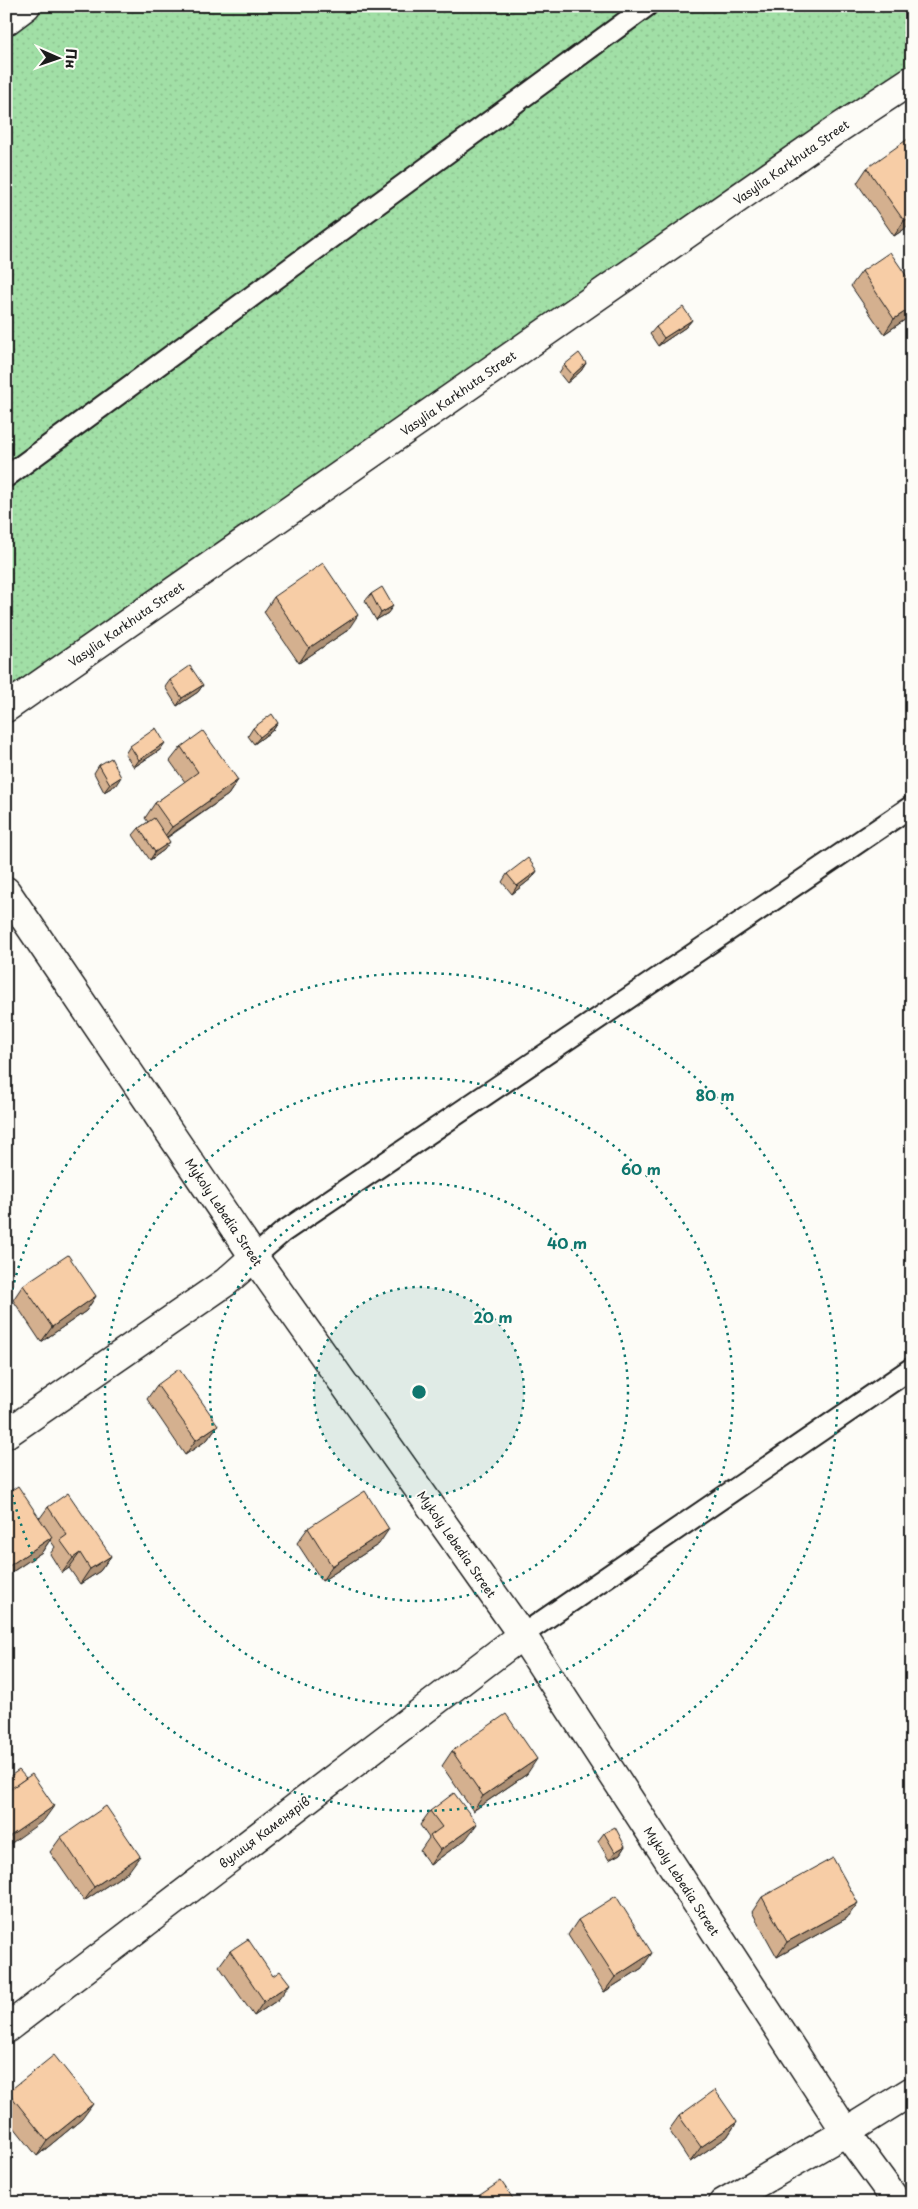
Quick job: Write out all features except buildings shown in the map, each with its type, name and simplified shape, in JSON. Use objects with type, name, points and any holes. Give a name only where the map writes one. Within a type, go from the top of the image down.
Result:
[{"type":"street","points":[[6,21],[26,6]]},
{"type":"street","name":"Vasylia Karkhuta Street","points":[[6,708],[836,130],[912,80]]},
{"type":"street","name":"Mykoly Lebedia Street","points":[[6,891],[254,1257],[522,1635],[846,2132],[898,2203]]},
{"type":"street","points":[[6,1434],[226,1282],[254,1257]]},
{"type":"street","name":"вулиця Каменярів","points":[[6,2029],[522,1635]]},
{"type":"street","points":[[722,2203],[846,2132],[912,2091]]},
{"type":"lane","points":[[6,477],[647,6]]},
{"type":"lane","points":[[254,1257],[283,1232],[912,806]]},
{"type":"lane","points":[[522,1635],[912,1368]]},
{"type":"green space","points":[[6,6],[912,6],[912,90],[6,713]]}]
